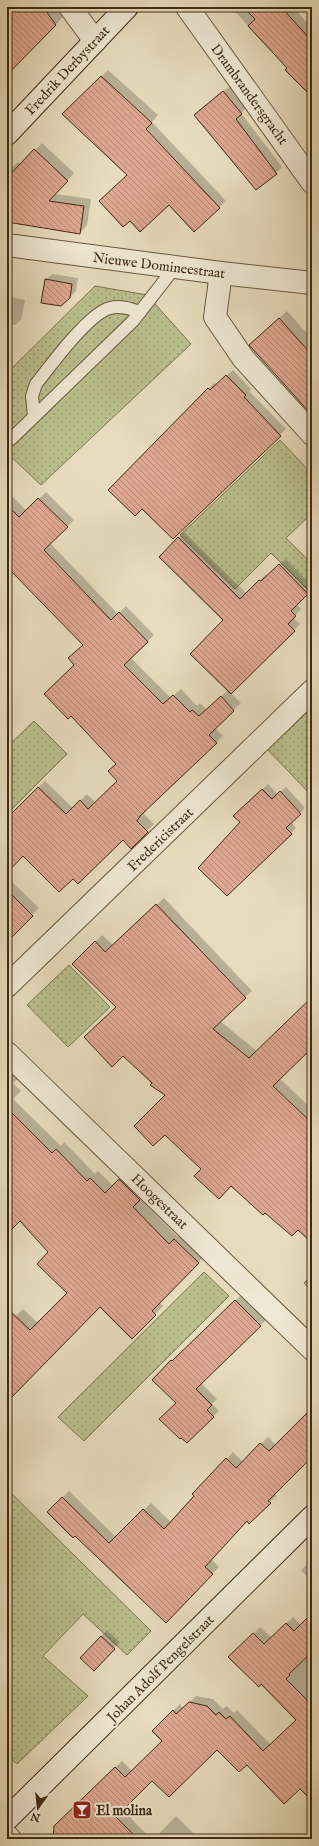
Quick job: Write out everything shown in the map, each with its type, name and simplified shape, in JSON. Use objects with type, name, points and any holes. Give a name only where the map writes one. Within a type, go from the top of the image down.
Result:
[{"type":"street","points":[[70,7],[95,41]]},
{"type":"street","name":"Fredrik Derbystraat","points":[[7,134],[127,7]]},
{"type":"street","name":"Drambrandersgracht","points":[[187,7],[310,175]]},
{"type":"street","name":"Nieuwe Domineestraat","points":[[7,245],[221,273],[312,283]]},
{"type":"street","points":[[221,273],[215,317],[243,358],[312,434]]},
{"type":"street","name":"Fredericistraat","points":[[7,986],[312,691]]},
{"type":"street","name":"Hoogestraat","points":[[7,1054],[312,1349]]},
{"type":"street","name":"Johan Adolf Pengelstraat","points":[[7,1819],[312,1517]]},
{"type":"street","points":[[7,1836],[10,1839]]},
{"type":"lane","points":[[11,439],[133,321],[176,267]]},
{"type":"lane","points":[[34,416],[32,396],[36,384],[94,316],[112,307],[125,308],[140,312]]},
{"type":"green space","points":[[95,286],[147,295],[191,344],[41,485],[7,453],[7,373]]},
{"type":"green space","points":[[280,440],[312,474],[312,513],[286,538],[312,564],[312,594],[271,553],[235,589],[180,535]]},
{"type":"green space","points":[[312,703],[312,796],[266,748]]},
{"type":"green space","points":[[34,721],[67,754],[7,814],[7,747]]},
{"type":"green space","points":[[69,965],[110,1007],[68,1047],[27,1005]]},
{"type":"green space","points":[[204,1272],[229,1296],[84,1441],[58,1417]]},
{"type":"green space","points":[[312,1275],[312,1292],[304,1283]]},
{"type":"green space","points":[[7,1489],[151,1631],[127,1655],[83,1614],[43,1656],[88,1696],[17,1764],[7,1755]]},
{"type":"building","points":[[7,7],[43,7],[56,25],[7,75]]},
{"type":"building","points":[[243,7],[281,7],[312,41],[312,97],[285,70],[287,68],[248,26],[255,19]]},
{"type":"building","points":[[101,76],[152,123],[146,129],[220,208],[194,232],[169,205],[140,232],[130,221],[123,227],[99,201],[127,175],[62,114]]},
{"type":"building","points":[[223,91],[242,114],[236,119],[277,174],[256,190],[194,115]]},
{"type":"building","points":[[34,149],[68,181],[49,201],[84,206],[80,234],[7,222],[7,178]]},
{"type":"building","points":[[45,279],[72,284],[70,298],[61,306],[41,303]]},
{"type":"building","points":[[279,318],[312,355],[312,415],[249,345]]},
{"type":"building","points":[[226,375],[246,395],[244,397],[281,436],[173,539],[142,509],[135,516],[108,490],[208,388],[210,390]]},
{"type":"building","points":[[38,498],[68,527],[44,550],[111,620],[119,612],[148,642],[124,665],[163,704],[173,695],[190,712],[192,710],[199,716],[221,696],[234,711],[209,735],[217,743],[140,816],[137,821],[148,832],[131,849],[123,840],[78,884],[73,879],[59,892],[23,856],[7,873],[7,818],[38,787],[66,814],[80,800],[88,809],[117,781],[108,771],[116,764],[71,716],[68,719],[44,694],[74,665],[68,658],[83,645],[7,567],[7,505],[19,517]]},
{"type":"building","points":[[178,537],[240,599],[259,580],[261,581],[279,564],[308,594],[291,611],[296,616],[288,624],[295,631],[231,694],[190,654],[223,620],[159,557]]},
{"type":"building","points":[[262,789],[272,799],[280,791],[301,814],[286,828],[292,834],[227,896],[198,868],[240,822],[233,816]]},
{"type":"building","points":[[7,890],[33,916],[7,942]]},
{"type":"building","points":[[156,904],[246,998],[213,1029],[249,1058],[312,997],[312,1048],[273,1086],[312,1123],[312,1243],[298,1230],[292,1236],[265,1213],[263,1215],[231,1186],[219,1199],[194,1176],[201,1169],[165,1135],[153,1146],[134,1126],[165,1095],[150,1085],[152,1083],[123,1056],[112,1067],[84,1037],[116,1007],[72,964],[95,941],[105,952]]},
{"type":"building","points":[[7,1108],[52,1153],[56,1149],[87,1181],[90,1178],[105,1193],[119,1179],[140,1200],[133,1207],[169,1244],[174,1239],[199,1263],[152,1311],[156,1315],[132,1339],[100,1307],[7,1402],[7,1308],[30,1330],[67,1293],[37,1264],[48,1252],[20,1221],[7,1234]]},
{"type":"building","points":[[235,1300],[261,1326],[196,1389],[212,1405],[207,1410],[214,1417],[187,1443],[181,1438],[180,1439],[159,1419],[176,1403],[152,1380],[171,1360],[172,1361]]},
{"type":"building","points":[[312,1408],[312,1457],[268,1501],[271,1503],[249,1524],[247,1521],[205,1567],[213,1574],[166,1623],[75,1536],[73,1538],[47,1512],[62,1497],[109,1543],[143,1509],[164,1529],[194,1496],[192,1494],[226,1458],[236,1468],[260,1443],[269,1451]]},
{"type":"building","points":[[312,1613],[312,1652],[289,1674],[290,1675],[286,1679],[312,1705],[312,1801],[300,1789],[284,1804],[247,1765],[239,1772],[217,1750],[169,1797],[152,1781],[116,1817],[138,1839],[53,1839],[54,1826],[115,1767],[125,1777],[162,1741],[152,1731],[173,1710],[176,1714],[189,1702],[207,1706],[216,1715],[219,1712],[226,1719],[230,1716],[263,1751],[296,1720],[261,1684],[259,1687],[228,1657],[253,1633],[264,1644],[286,1623],[294,1631]]},
{"type":"building","points":[[101,1636],[115,1649],[94,1671],[80,1658]]},
{"type":"place","name":"El molina","points":[[82,1810]]}]
